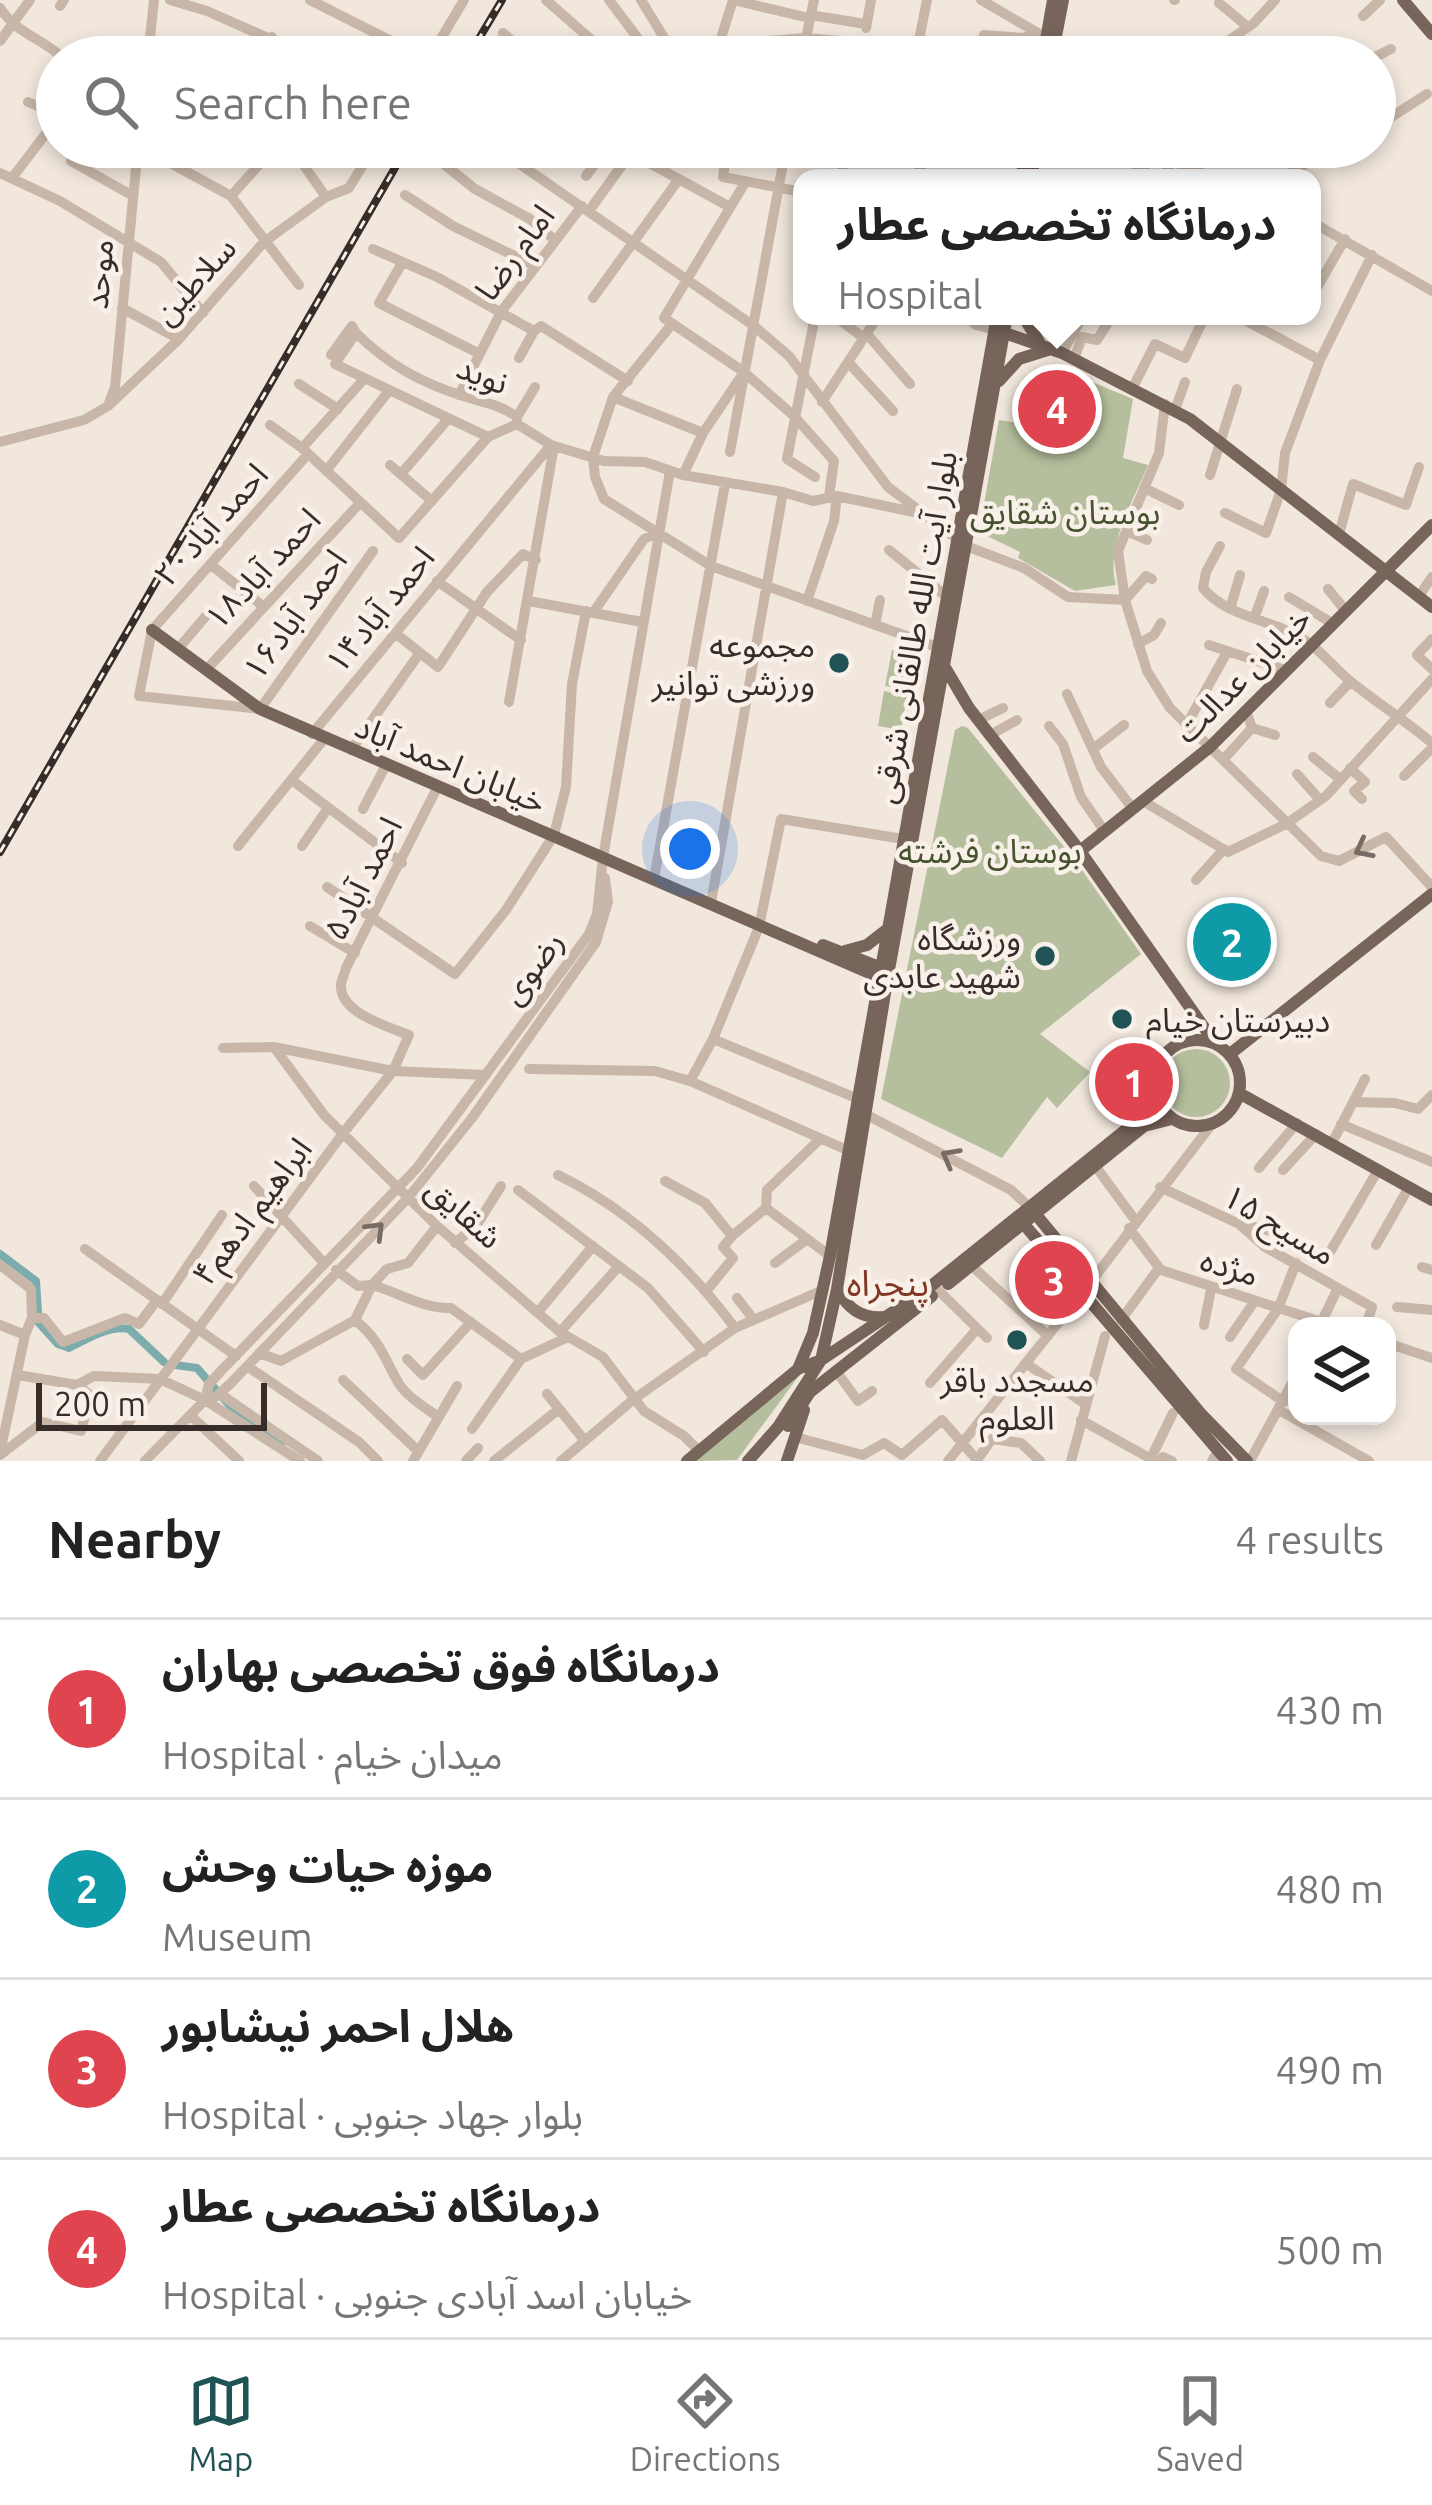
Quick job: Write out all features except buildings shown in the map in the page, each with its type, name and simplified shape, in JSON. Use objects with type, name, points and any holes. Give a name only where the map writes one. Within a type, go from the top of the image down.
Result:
[{"type":"main road","points":[[1048,36],[1053,0]]},
{"type":"main road","points":[[1050,36],[1063,0]]},
{"type":"main road","points":[[1410,3],[1432,34]]},
{"type":"main road","points":[[1032,325],[1057,351]]},
{"type":"main road","points":[[999,326],[1170,406],[1222,441],[1432,607]]},
{"type":"main road","name":"بلوار آیت الله طالقانی شرقی","points":[[798,1370],[830,1289],[830,1256],[856,1097],[934,700],[946,596],[995,388],[999,326]]},
{"type":"main road","name":"بلوار آیت الله طالقانی شرقی","points":[[821,1360],[830,1289],[865,1114],[886,931],[934,700],[946,668],[999,326]]},
{"type":"main road","points":[[995,388],[1019,359],[1057,351]]},
{"type":"main road","name":"خیابان عدالت","points":[[1080,851],[1210,747],[1432,525]]},
{"type":"main road","name":"خیابان احمد آباد","points":[[152,630],[260,709],[883,974]]},
{"type":"main road","points":[[946,668],[974,714],[1080,851],[1215,1043],[1237,1066],[1239,1093],[1224,1117],[1212,1124],[1185,1125],[1172,1119],[1155,1097]]},
{"type":"main road","points":[[934,700],[974,714]]},
{"type":"main road","points":[[1230,1054],[1432,890]]},
{"type":"main road","name":"خیابان احمد آباد","points":[[760,924],[840,952],[883,974]]},
{"type":"main road","points":[[840,952],[867,945],[886,931]]},
{"type":"main road","points":[[749,1461],[785,1431],[810,1392],[971,1265],[1138,1120],[1155,1097],[1155,1068],[1173,1046],[1186,1040],[1215,1043]]},
{"type":"main road","points":[[1239,1093],[1432,1200]]},
{"type":"main road","points":[[1033,1210],[1096,1167],[1144,1126],[1172,1119]]},
{"type":"main road","points":[[1033,1210],[1085,1288],[1197,1420],[1248,1461]]},
{"type":"main road","points":[[1021,1221],[1121,1320],[1197,1420],[1218,1460]]},
{"type":"main road","points":[[687,1461],[798,1370],[891,1316],[1021,1221]]},
{"type":"main road","points":[[1035,1237],[1038,1229],[1048,1228]]},
{"type":"main road","points":[[830,1289],[858,1313],[891,1316]]},
{"type":"main road","points":[[749,1461],[778,1427],[821,1360]]},
{"type":"main road","points":[[787,1461],[810,1392]]},
{"type":"main road","points":[[757,1402],[773,1412],[778,1427]]},
{"type":"street","points":[[0,41],[30,0]]},
{"type":"street","points":[[150,36],[154,0]]},
{"type":"street","points":[[170,0],[269,36]]},
{"type":"street","points":[[310,0],[330,4],[389,36]]},
{"type":"street","points":[[441,36],[464,0]]},
{"type":"street","points":[[547,0],[587,36]]},
{"type":"street","points":[[609,0],[636,36]]},
{"type":"street","points":[[641,0],[667,36]]},
{"type":"street","points":[[721,36],[733,0],[866,24]]},
{"type":"street","points":[[805,36],[814,0]]},
{"type":"street","points":[[863,36],[872,0]]},
{"type":"street","points":[[921,36],[927,0]]},
{"type":"street","points":[[982,0],[1032,36]]},
{"type":"street","points":[[1235,36],[1275,0]]},
{"type":"street","points":[[1363,16],[1380,0]]},
{"type":"street","points":[[1220,3],[1248,27]]},
{"type":"street","points":[[0,8],[12,26],[36,39]]},
{"type":"street","points":[[503,33],[507,36]]},
{"type":"street","points":[[1396,114],[1427,94]]},
{"type":"street","points":[[28,102],[36,106]]},
{"type":"street","points":[[36,141],[6,176],[161,262],[203,313]]},
{"type":"street","points":[[83,168],[133,196]]},
{"type":"street","name":"موحد","points":[[108,406],[115,387],[137,168]]},
{"type":"street","points":[[179,168],[231,196],[299,285]]},
{"type":"street","points":[[231,196],[256,168]]},
{"type":"street","points":[[306,168],[326,197]]},
{"type":"street","name":"سلاطین","points":[[108,406],[179,339],[264,242],[326,197],[349,188],[361,168]]},
{"type":"street","points":[[449,168],[555,240]]},
{"type":"street","points":[[527,168],[754,326],[803,373],[888,488],[962,543],[1024,568],[1069,597],[1125,600]]},
{"type":"street","points":[[586,176],[592,168]]},
{"type":"street","name":"امام رضا","points":[[459,395],[501,312],[555,240],[618,168]]},
{"type":"street","points":[[662,168],[730,207]]},
{"type":"street","points":[[724,168],[722,177],[793,190]]},
{"type":"street","points":[[730,452],[782,168]]},
{"type":"street","points":[[593,298],[679,179]]},
{"type":"street","points":[[746,181],[668,321],[613,398],[593,457],[604,499],[711,566],[937,647]]},
{"type":"street","points":[[406,195],[453,226],[535,266]]},
{"type":"street","points":[[1321,227],[1432,292]]},
{"type":"street","points":[[1321,280],[1345,239]]},
{"type":"street","points":[[373,249],[534,332]]},
{"type":"street","points":[[1225,514],[1266,533],[1281,490],[1285,453],[1319,360],[1372,255]]},
{"type":"street","points":[[402,263],[379,303],[478,353]]},
{"type":"street","points":[[122,308],[179,339]]},
{"type":"street","points":[[668,321],[744,372],[834,460],[834,521],[807,601]]},
{"type":"street","points":[[813,325],[788,459],[815,477]]},
{"type":"street","points":[[848,325],[865,336],[910,384]]},
{"type":"street","points":[[822,402],[872,325]]},
{"type":"street","points":[[1057,351],[1077,325]]},
{"type":"street","points":[[1057,351],[1082,337],[1097,340],[1106,325]]},
{"type":"street","points":[[1133,387],[1154,344],[1185,358],[1200,325]]},
{"type":"street","points":[[1254,325],[1319,360]]},
{"type":"street","points":[[331,355],[352,326],[356,333],[335,364],[488,436]]},
{"type":"street","points":[[519,358],[541,326],[628,381]]},
{"type":"street","name":"نوید","points":[[356,333],[388,364],[459,395],[505,408],[552,445],[813,501],[833,496],[923,514]]},
{"type":"street","points":[[848,362],[893,411]]},
{"type":"street","points":[[603,857],[658,533],[677,473],[744,372]]},
{"type":"street","name":"احمد آباد۲۰","points":[[152,630],[364,379]]},
{"type":"street","points":[[1186,382],[1170,406],[1159,453],[1118,551],[1125,600],[1147,671],[1170,708],[1321,856],[1339,861],[1386,837],[1432,890]]},
{"type":"street","points":[[299,384],[338,409]]},
{"type":"street","points":[[270,424],[399,538],[488,436],[517,420],[535,387]]},
{"type":"street","points":[[1210,476],[1237,389]]},
{"type":"street","points":[[326,471],[388,392]]},
{"type":"street","points":[[613,398],[703,433]]},
{"type":"street","points":[[0,442],[85,420],[108,406]]},
{"type":"street","points":[[401,474],[448,419]]},
{"type":"street","points":[[812,436],[836,420]]},
{"type":"street","points":[[508,702],[530,601],[552,445]]},
{"type":"street","name":"احمد آباد۱۴","points":[[238,846],[292,781],[318,736],[394,633],[552,445]]},
{"type":"street","points":[[390,465],[432,501]]},
{"type":"street","points":[[1340,534],[1353,484],[1406,505],[1419,466]]},
{"type":"street","points":[[654,879],[725,484]]},
{"type":"street","points":[[1144,488],[1179,505]]},
{"type":"street","points":[[711,903],[783,491]]},
{"type":"street","name":"احمد آباد۱۸","points":[[206,670],[359,504]]},
{"type":"street","points":[[1126,531],[1147,540]]},
{"type":"street","points":[[327,887],[455,974],[506,910],[554,835],[566,787],[572,684],[589,612],[644,539],[658,533]]},
{"type":"street","points":[[1220,546],[1203,588],[1230,609],[1255,616],[1310,644],[1432,746],[1404,776]]},
{"type":"street","points":[[889,550],[946,596]]},
{"type":"street","name":"احمد آباد۱۶","points":[[260,709],[373,551]]},
{"type":"street","points":[[394,633],[439,667],[476,609],[523,554],[536,560]]},
{"type":"street","points":[[210,564],[264,607]]},
{"type":"street","points":[[1125,600],[1146,575],[1152,579]]},
{"type":"street","points":[[1230,609],[1240,575]]},
{"type":"street","points":[[1419,596],[1432,577]]},
{"type":"street","points":[[437,580],[521,640]]},
{"type":"street","points":[[1328,589],[1345,610]]},
{"type":"street","points":[[1255,616],[1264,592]]},
{"type":"street","points":[[1289,598],[1332,623]]},
{"type":"street","points":[[875,625],[880,600]]},
{"type":"street","points":[[530,601],[642,622]]},
{"type":"street","points":[[178,649],[205,617]]},
{"type":"street","points":[[1138,644],[1161,623]]},
{"type":"street","points":[[152,630],[139,696],[260,709]]},
{"type":"street","points":[[1432,639],[1417,656],[1432,669]]},
{"type":"street","points":[[1209,646],[1285,670]]},
{"type":"street","points":[[1186,724],[1227,652]]},
{"type":"street","points":[[351,750],[419,654]]},
{"type":"street","points":[[1067,694],[1093,749],[1138,805],[1228,852],[1286,824],[1320,800],[1432,679]]},
{"type":"street","points":[[1330,703],[1350,682]]},
{"type":"street","points":[[974,714],[1004,708]]},
{"type":"street","points":[[1246,710],[1252,728]]},
{"type":"street","points":[[990,735],[1017,720]]},
{"type":"street","points":[[1093,749],[1124,725]]},
{"type":"street","points":[[1049,727],[1064,743],[1081,797],[1105,832]]},
{"type":"street","points":[[1252,728],[1275,735]]},
{"type":"street","points":[[1223,760],[1252,728]]},
{"type":"street","points":[[1313,757],[1340,779]]},
{"type":"street","points":[[363,809],[386,765]]},
{"type":"street","points":[[1351,768],[1365,782],[1354,791],[1362,799]]},
{"type":"street","points":[[1297,774],[1320,800]]},
{"type":"street","points":[[292,781],[402,863]]},
{"type":"street","name":"احمد آباد۵","points":[[393,1071],[409,1035],[364,1016],[347,1003],[341,988],[438,786]]},
{"type":"street","points":[[302,846],[328,808]]},
{"type":"street","points":[[690,1081],[760,924],[781,819],[903,839]]},
{"type":"street","points":[[1196,880],[1224,849]]},
{"type":"street","name":"رضوی","points":[[145,1461],[259,1353],[323,1262],[398,1187],[486,1075],[589,934],[597,914],[603,857]]},
{"type":"street","name":"رضوی","points":[[205,1400],[209,1384],[236,1356],[336,1270],[408,1198],[472,1118],[596,942],[608,902],[603,857]]},
{"type":"street","points":[[310,926],[355,953]]},
{"type":"street","points":[[712,1040],[856,1097]]},
{"type":"street","points":[[223,1048],[274,1047],[393,1071],[486,1075]]},
{"type":"street","name":"شقایق","points":[[274,1047],[324,1115],[437,1226],[564,1334],[603,1357],[634,1400],[699,1451]]},
{"type":"street","points":[[529,1069],[656,1071],[690,1081],[847,1150]]},
{"type":"street","name":"ابراهیم ادهم۴","points":[[100,1461],[393,1071]]},
{"type":"street","points":[[1332,1143],[1365,1079]]},
{"type":"street","points":[[1352,1102],[1418,1109],[1432,1095]]},
{"type":"street","points":[[865,1114],[1011,1190],[1033,1210]]},
{"type":"street","points":[[1259,1168],[1297,1123]]},
{"type":"street","points":[[948,1461],[1212,1124]]},
{"type":"street","points":[[1341,1124],[1432,1162]]},
{"type":"street","points":[[1283,1170],[1316,1134]]},
{"type":"street","points":[[707,1290],[734,1258],[723,1247],[766,1208],[767,1190],[819,1140]]},
{"type":"street","name":"مژده","points":[[1096,1167],[1159,1268],[1302,1317]]},
{"type":"street","points":[[1239,1224],[1276,1232],[1324,1256],[1378,1170]]},
{"type":"street","points":[[558,1175],[629,1216],[707,1290],[735,1328]]},
{"type":"street","points":[[665,1181],[705,1203],[732,1236]]},
{"type":"street","points":[[254,1186],[323,1262]]},
{"type":"street","points":[[455,1243],[476,1226],[501,1186]]},
{"type":"street","name":"مسیح ۱۵","points":[[1160,1187],[1239,1224],[1265,1246],[1372,1307],[1369,1317]]},
{"type":"street","points":[[1376,1245],[1409,1187]]},
{"type":"street","points":[[518,1190],[648,1288],[704,1352]]},
{"type":"street","points":[[766,1208],[830,1256]]},
{"type":"street","points":[[32,1318],[44,1318],[63,1342],[124,1318],[139,1324],[222,1214]]},
{"type":"street","points":[[259,1353],[281,1361],[355,1319],[372,1285],[387,1269],[408,1263],[437,1226]]},
{"type":"street","points":[[775,1263],[806,1240]]},
{"type":"street","points":[[538,1312],[592,1246]]},
{"type":"street","points":[[86,1249],[236,1356]]},
{"type":"street","points":[[1296,1263],[1278,1309],[1235,1369],[1281,1406],[1369,1461]]},
{"type":"street","points":[[0,1265],[31,1289],[32,1318],[0,1454]]},
{"type":"street","points":[[971,1265],[1048,1336]]},
{"type":"street","points":[[472,1429],[521,1359],[564,1334],[620,1266]]},
{"type":"street","points":[[1121,1320],[1159,1268]]},
{"type":"street","points":[[336,1270],[358,1286],[372,1285],[398,1297],[451,1308],[521,1359]]},
{"type":"street","points":[[561,1461],[634,1400],[735,1328],[830,1289]]},
{"type":"street","points":[[1204,1325],[1211,1289]]},
{"type":"street","points":[[1329,1317],[1337,1290]]},
{"type":"street","points":[[930,1383],[982,1333],[939,1291]]},
{"type":"street","points":[[736,1298],[754,1320]]},
{"type":"street","points":[[1230,1337],[1254,1302]]},
{"type":"street","points":[[1397,1307],[1432,1310]]},
{"type":"street","points":[[355,1319],[372,1334],[394,1367],[398,1382],[437,1416]]},
{"type":"street","points":[[407,1359],[423,1375],[471,1322]]},
{"type":"street","points":[[0,1325],[25,1335]]},
{"type":"street","points":[[1071,1461],[1105,1336]]},
{"type":"street","points":[[1396,1346],[1432,1358]]},
{"type":"street","points":[[1027,1364],[1085,1405]]},
{"type":"street","points":[[247,1366],[359,1442],[377,1461]]},
{"type":"street","points":[[836,1371],[858,1401],[872,1391]]},
{"type":"street","points":[[0,1454],[43,1422],[81,1431],[90,1395],[77,1385],[18,1375]]},
{"type":"street","points":[[77,1385],[94,1376],[160,1379],[205,1400],[299,1461]]},
{"type":"street","points":[[344,1380],[415,1456],[457,1386]]},
{"type":"street","points":[[1248,1461],[1288,1392]]},
{"type":"street","points":[[220,1394],[318,1461]]},
{"type":"street","points":[[547,1394],[585,1441]]},
{"type":"street","points":[[494,1461],[560,1409]]},
{"type":"street","points":[[1156,1460],[1173,1413]]},
{"type":"street","points":[[190,1415],[233,1459]]},
{"type":"street","points":[[795,1438],[862,1455],[884,1443],[902,1455],[942,1420],[977,1460],[992,1439],[1025,1447],[1040,1461]]},
{"type":"street","points":[[1081,1420],[1156,1460]]},
{"type":"street","points":[[1015,1461],[1025,1447]]},
{"type":"street","points":[[466,1461],[478,1448]]},
{"type":"street","points":[[1156,1460],[1172,1461]]},
{"type":"green space","name":"بوستان شقایق","points":[[1092,382],[1133,399],[1123,458],[1148,465],[1117,540],[1116,585],[1075,591],[1018,558],[1020,552],[979,532],[999,420],[1038,426],[1037,439],[1074,450]]},
{"type":"green space","points":[[892,650],[914,658],[908,690],[885,686]]},
{"type":"green space","points":[[884,691],[907,696],[901,730],[878,726]]},
{"type":"green space","name":"بوستان فرشته","points":[[962,726],[1077,863],[1141,954],[1040,1034],[1090,1072],[1057,1108],[1047,1097],[1002,1158],[881,1099],[955,730]]},
{"type":"green space","points":[[1196,1049],[1220,1059],[1230,1083],[1220,1107],[1196,1117],[1172,1107],[1162,1083],[1172,1059]]},
{"type":"green space","points":[[801,1373],[737,1460],[696,1461]]},
{"type":"waterway","points":[[0,1254],[36,1281],[38,1312]]},
{"type":"waterway","points":[[39,1323],[58,1344],[69,1348],[106,1331],[129,1329],[164,1362]]},
{"type":"waterway","points":[[175,1365],[197,1368],[238,1415],[282,1442]]},
{"type":"railway","points":[[481,36],[502,0]]},
{"type":"railway","points":[[0,852],[395,168]]},
{"type":"place","name":"درمانگاه تخصصی عطار","points":[[1057,409]]},
{"type":"place","name":"مجموعه ورزشی توانیر","points":[[839,663]]},
{"type":"place","name":"موزه حیات وحش","points":[[1232,942]]},
{"type":"place","name":"ورزشگاه شهید عابدی","points":[[1045,956]]},
{"type":"place","name":"دبیرستان خیام","points":[[1122,1019]]},
{"type":"place","name":"درمانگاه فوق تخصصی بهاران","points":[[1134,1082]]},
{"type":"place","name":"هلال احمر نیشابور","points":[[1054,1280]]},
{"type":"place","name":"مسجدد باقر العلوم","points":[[1017,1340]]},
{"type":"district","name":"پنجراه","points":[[888,1282]]}]
